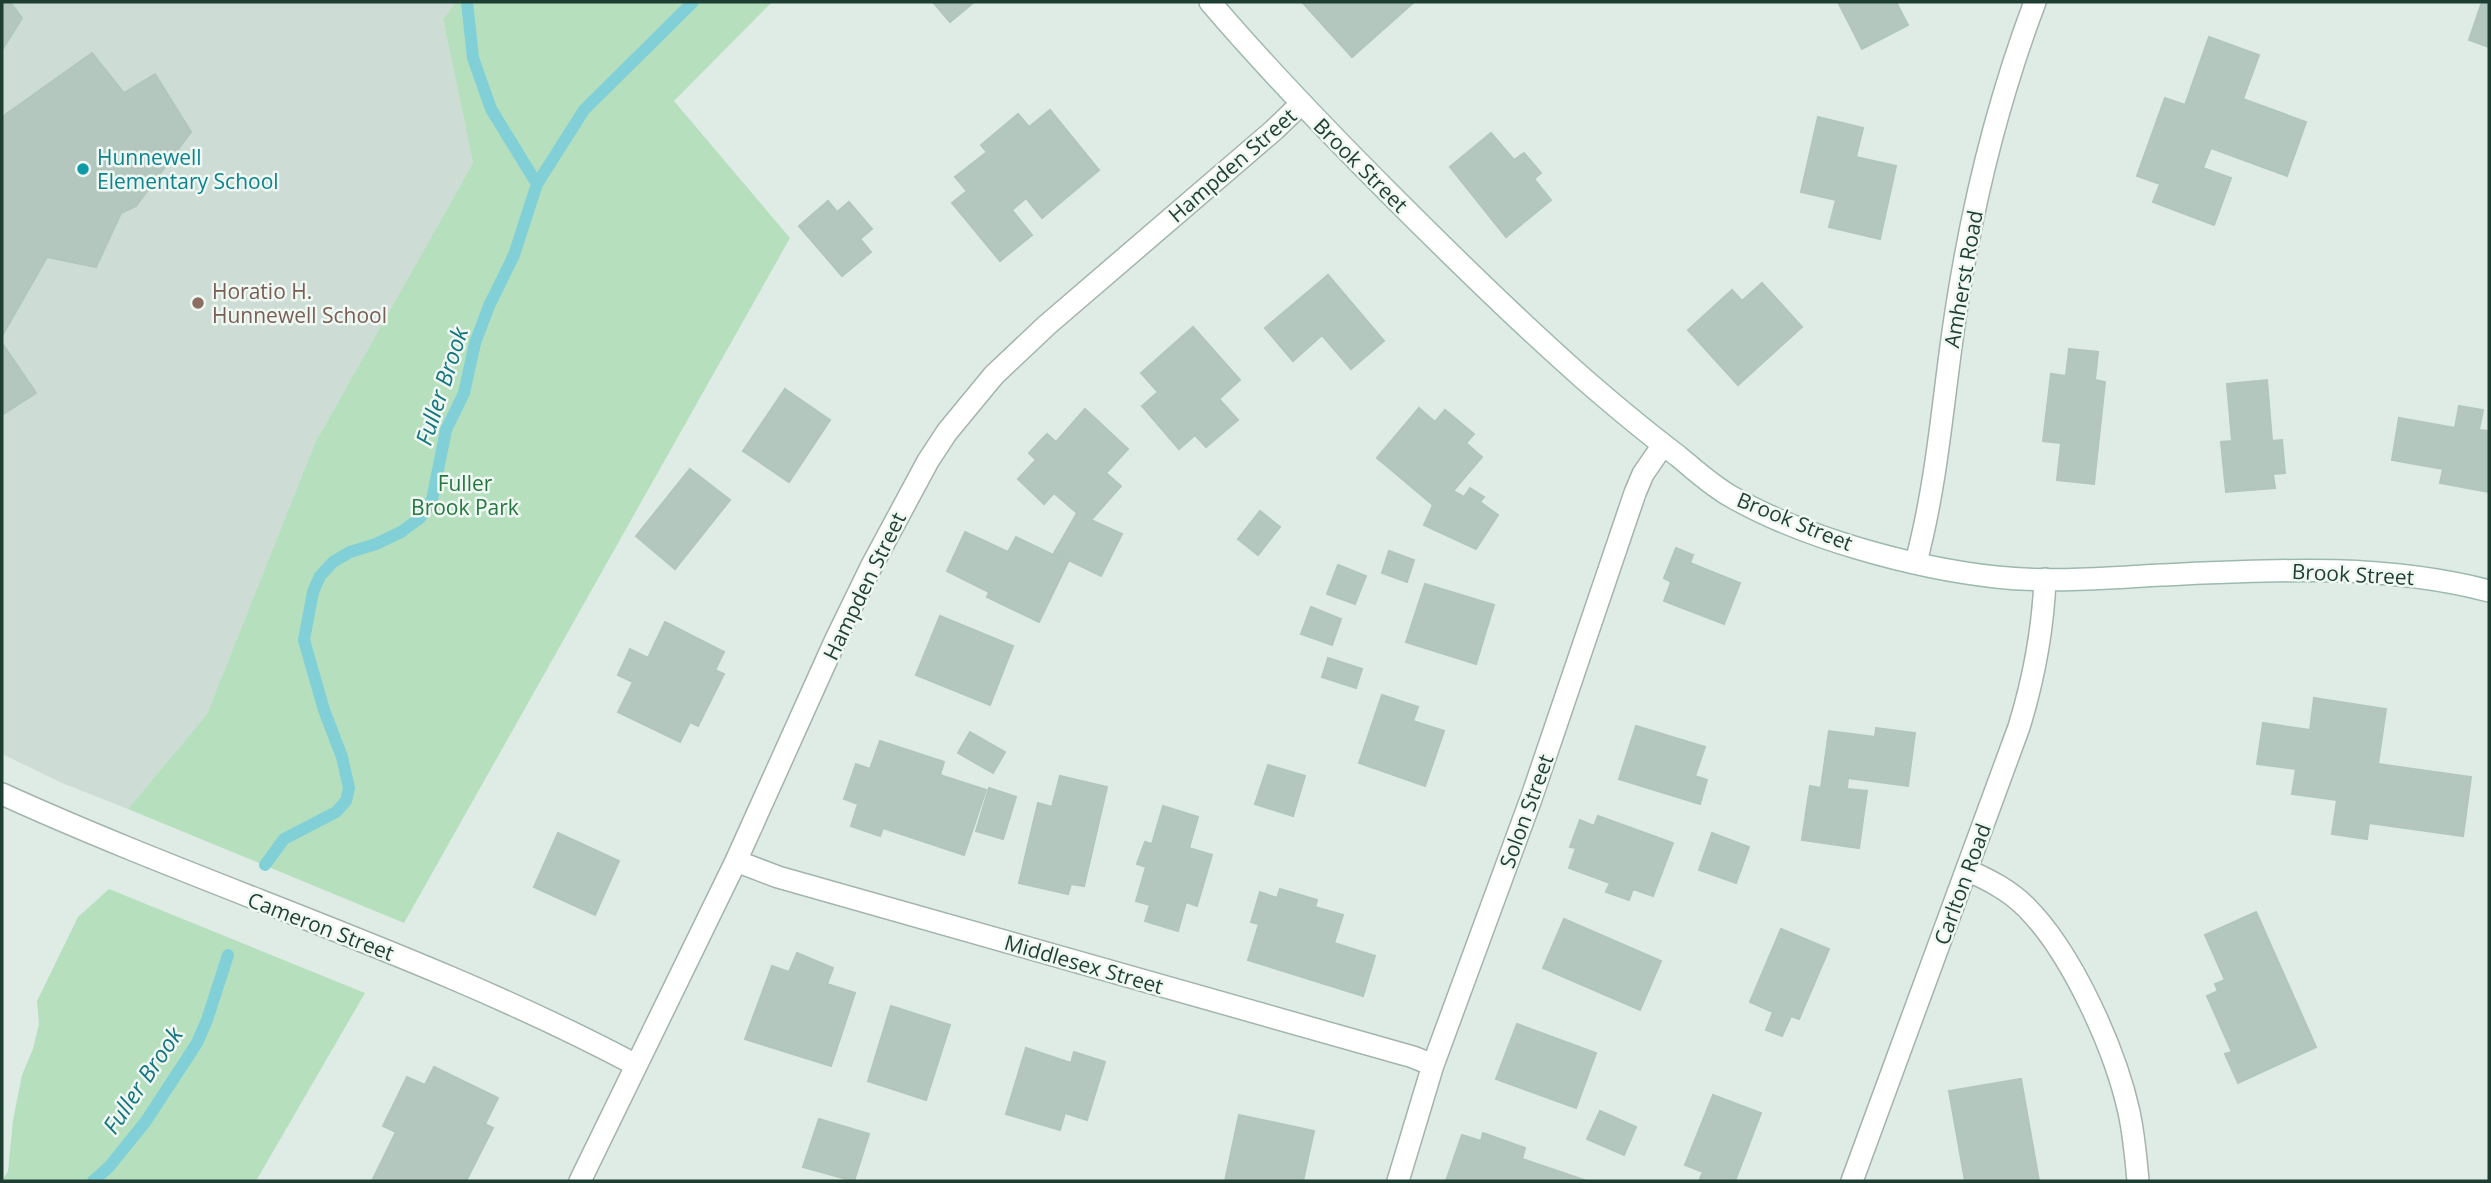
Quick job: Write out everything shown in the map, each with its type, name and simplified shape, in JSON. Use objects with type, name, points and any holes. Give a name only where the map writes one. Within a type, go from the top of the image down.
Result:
[{"type":"street","name":"Brook Street","points":[[1210,2],[1301,104],[1505,308],[1663,445],[1729,495],[1760,511],[1830,538],[1916,562],[1998,577],[2045,579],[2280,570],[2360,570],[2440,580],[2489,591]]},
{"type":"street","name":"Amherst Road","points":[[1916,562],[1938,458],[1956,306],[1971,223],[2008,76],[2035,2]]},
{"type":"street","name":"Hampden Street","points":[[580,1181],[736,861],[871,567],[928,461],[947,432],[994,375],[1047,325],[1301,104]]},
{"type":"street","name":"Solon Street","points":[[1398,1181],[1433,1065],[1531,799],[1635,493],[1643,474],[1663,445]]},
{"type":"street","name":"Carlton Road","points":[[1852,1181],[2019,727],[2040,637],[2045,579]]},
{"type":"street","name":"Cameron Street","points":[[2,794],[111,843],[452,978],[571,1031],[636,1065]]},
{"type":"street","name":"Middlesex Street","points":[[736,861],[778,877],[1413,1057],[1433,1065]]},
{"type":"street","points":[[1968,870],[1990,880],[2027,908],[2076,980],[2096,1017],[2120,1079],[2134,1144],[2138,1181]]},
{"type":"shaded area","name":"Horatio H. Hunnewell School","points":[[2,2],[456,2],[443,19],[473,163],[315,443],[207,714],[128,809],[62,783],[2,754]]},
{"type":"green space","name":"Fuller Brook Park","points":[[456,2],[772,2],[674,101],[790,238],[404,923],[128,809],[207,714],[315,443],[473,163],[443,19]]},
{"type":"green space","points":[[109,889],[365,993],[256,1181],[2,1181],[8,1171],[13,1120],[22,1075],[33,1049],[39,1024],[37,1001],[78,917]]},
{"type":"building","points":[[2,2],[10,2],[22,18],[2,50]]},
{"type":"building","points":[[933,2],[974,2],[950,22]]},
{"type":"building","points":[[1302,2],[1412,2],[1413,3],[1352,57]]},
{"type":"building","points":[[1838,2],[1896,2],[1908,25],[1862,49]]},
{"type":"building","points":[[2482,2],[2489,2],[2489,47],[2469,40]]},
{"type":"building","points":[[2209,37],[2259,55],[2243,99],[2306,122],[2287,176],[2211,148],[2203,168],[2231,178],[2214,225],[2153,202],[2160,184],[2137,176],[2165,98],[2185,105]]},
{"type":"building","name":"Hunnewell Elementary School","points":[[92,53],[124,93],[155,74],[191,132],[136,206],[121,213],[96,267],[47,257],[2,336],[2,117]]},
{"type":"building","points":[[1050,110],[1099,170],[1042,218],[1026,198],[1012,210],[1032,235],[1000,261],[952,203],[967,191],[955,177],[987,152],[981,145],[1018,114],[1029,127]]},
{"type":"building","points":[[1818,117],[1863,128],[1856,157],[1896,166],[1880,239],[1829,227],[1836,200],[1801,192]]},
{"type":"building","points":[[1491,133],[1514,160],[1524,153],[1541,173],[1534,179],[1551,200],[1506,237],[1450,167]]},
{"type":"building","points":[[828,201],[837,212],[849,202],[872,229],[860,239],[871,252],[842,276],[799,226]]},
{"type":"building","points":[[1328,275],[1384,341],[1351,369],[1322,335],[1293,361],[1265,328]]},
{"type":"building","points":[[1762,283],[1802,327],[1738,385],[1688,330],[1732,290],[1742,301]]},
{"type":"building","points":[[1193,327],[1240,380],[1219,399],[1238,420],[1206,447],[1195,435],[1179,449],[1142,406],[1158,392],[1141,373]]},
{"type":"building","points":[[2,343],[36,393],[2,415]]},
{"type":"building","points":[[2069,349],[2098,352],[2095,380],[2105,382],[2094,484],[2057,480],[2061,443],[2043,441],[2051,374],[2066,376]]},
{"type":"building","points":[[2267,380],[2272,441],[2282,440],[2285,473],[2273,474],[2275,488],[2226,492],[2221,442],[2232,441],[2227,384]]},
{"type":"building","points":[[785,389],[830,420],[789,482],[743,451]]},
{"type":"building","points":[[2459,406],[2483,410],[2479,430],[2489,431],[2489,492],[2440,483],[2443,469],[2392,460],[2399,418],[2455,428]]},
{"type":"building","points":[[1419,408],[1435,422],[1445,410],[1474,434],[1466,443],[1482,457],[1453,491],[1464,497],[1470,488],[1484,497],[1480,502],[1498,515],[1476,549],[1424,525],[1433,505],[1377,458]]},
{"type":"building","points":[[1085,409],[1128,449],[1106,473],[1121,486],[1091,520],[1122,534],[1101,576],[1054,553],[1077,513],[1054,493],[1044,504],[1018,479],[1036,460],[1029,453],[1047,434],[1056,442]]},
{"type":"building","points":[[690,469],[730,500],[675,569],[636,536]]},
{"type":"building","points":[[1260,511],[1280,527],[1258,555],[1238,539]]},
{"type":"building","points":[[965,532],[1008,552],[1016,537],[1068,562],[1039,622],[987,597],[989,592],[947,571]]},
{"type":"building","points":[[1676,548],[1693,555],[1690,563],[1740,583],[1724,624],[1664,601],[1671,582],[1664,578]]},
{"type":"building","points":[[1389,551],[1414,560],[1407,582],[1382,573]]},
{"type":"building","points":[[1338,565],[1366,576],[1355,604],[1327,594]]},
{"type":"building","points":[[1425,584],[1494,605],[1476,664],[1406,642]]},
{"type":"building","points":[[1311,607],[1341,619],[1332,645],[1301,634]]},
{"type":"building","points":[[940,616],[1013,646],[990,705],[916,675]]},
{"type":"building","points":[[665,622],[724,652],[715,670],[724,674],[698,726],[690,722],[680,742],[618,712],[633,682],[618,675],[630,649],[648,658]]},
{"type":"building","points":[[1328,658],[1362,669],[1356,688],[1322,677]]},
{"type":"building","points":[[1382,695],[1418,707],[1413,721],[1444,731],[1425,786],[1359,763]]},
{"type":"building","points":[[2314,698],[2386,709],[2378,764],[2471,777],[2463,836],[2369,823],[2367,839],[2332,834],[2337,800],[2292,794],[2296,769],[2257,764],[2263,723],[2310,730]]},
{"type":"building","points":[[1636,726],[1705,747],[1695,776],[1707,780],[1700,804],[1619,779]]},
{"type":"building","points":[[1876,728],[1915,733],[1908,786],[1848,778],[1847,789],[1867,791],[1859,848],[1802,840],[1810,786],[1821,788],[1829,731],[1875,737]]},
{"type":"building","points":[[970,732],[1005,752],[993,773],[958,753]]},
{"type":"building","points":[[880,741],[944,762],[940,775],[986,790],[964,855],[883,828],[880,836],[851,826],[858,804],[844,799],[856,764],[870,769]]},
{"type":"building","points":[[1268,765],[1305,776],[1293,816],[1255,804]]},
{"type":"building","points":[[1060,776],[1107,787],[1084,886],[1071,884],[1068,894],[1019,883],[1038,803],[1052,807]]},
{"type":"building","points":[[989,788],[1016,797],[1003,839],[976,831]]},
{"type":"building","points":[[1163,806],[1198,817],[1189,848],[1212,855],[1197,906],[1186,902],[1178,931],[1145,921],[1150,905],[1136,901],[1146,867],[1137,864],[1145,842],[1152,844]]},
{"type":"building","points":[[1598,816],[1673,843],[1653,896],[1633,889],[1629,900],[1606,892],[1610,883],[1569,868],[1576,848],[1570,847],[1580,820],[1594,826]]},
{"type":"building","points":[[558,833],[619,861],[595,915],[534,887]]},
{"type":"building","points":[[1712,833],[1749,847],[1736,883],[1699,870]]},
{"type":"building","points":[[1280,889],[1317,900],[1315,907],[1343,915],[1334,943],[1375,956],[1363,996],[1248,960],[1259,924],[1251,922],[1260,892],[1277,898]]},
{"type":"building","points":[[2256,912],[2316,1047],[2238,1083],[2225,1054],[2232,1052],[2207,996],[2218,991],[2215,984],[2225,980],[2205,935]]},
{"type":"building","points":[[1564,919],[1661,961],[1640,1010],[1543,968]]},
{"type":"building","points":[[1781,929],[1829,949],[1799,1019],[1791,1016],[1782,1036],[1766,1030],[1773,1012],[1750,1002]]},
{"type":"building","points":[[797,953],[833,968],[827,984],[855,993],[831,1066],[745,1039],[772,966],[789,972]]},
{"type":"building","points":[[891,1006],[950,1025],[926,1100],[868,1081]]},
{"type":"building","points":[[1517,1024],[1596,1053],[1576,1108],[1496,1079]]},
{"type":"building","points":[[1026,1048],[1071,1063],[1074,1052],[1105,1062],[1087,1120],[1065,1113],[1060,1130],[1006,1114]]},
{"type":"building","points":[[434,1067],[498,1098],[485,1124],[493,1128],[466,1181],[372,1181],[396,1132],[383,1126],[407,1077],[425,1085]]},
{"type":"building","points":[[2021,1079],[2039,1181],[1965,1181],[1949,1091]]},
{"type":"building","points":[[1713,1095],[1761,1113],[1735,1181],[1699,1181],[1703,1172],[1685,1165]]},
{"type":"building","points":[[1600,1111],[1636,1127],[1624,1155],[1587,1139]]},
{"type":"building","points":[[1239,1115],[1314,1131],[1303,1181],[1225,1181]]},
{"type":"building","points":[[819,1119],[869,1134],[854,1181],[803,1167]]},
{"type":"building","points":[[1483,1133],[1525,1148],[1522,1159],[1587,1181],[1446,1181],[1462,1135],[1481,1141]]},
{"type":"waterway","points":[[467,2],[473,58],[491,109],[537,184]]},
{"type":"waterway","name":"Fuller Brook","points":[[265,865],[284,839],[336,812],[346,801],[349,788],[342,757],[324,710],[304,640],[313,592],[320,576],[333,562],[350,552],[401,532],[420,518],[432,500],[446,430],[464,393],[475,343],[489,306],[514,255],[537,184],[584,110],[693,2]]},
{"type":"waterway","name":"Fuller Brook","points":[[93,1181],[109,1167],[146,1121],[197,1043],[228,955]]},
{"type":"place","name":"Hunnewell Elementary School","points":[[83,169]]},
{"type":"place","name":"Horatio H. Hunnewell School","points":[[198,303]]}]
